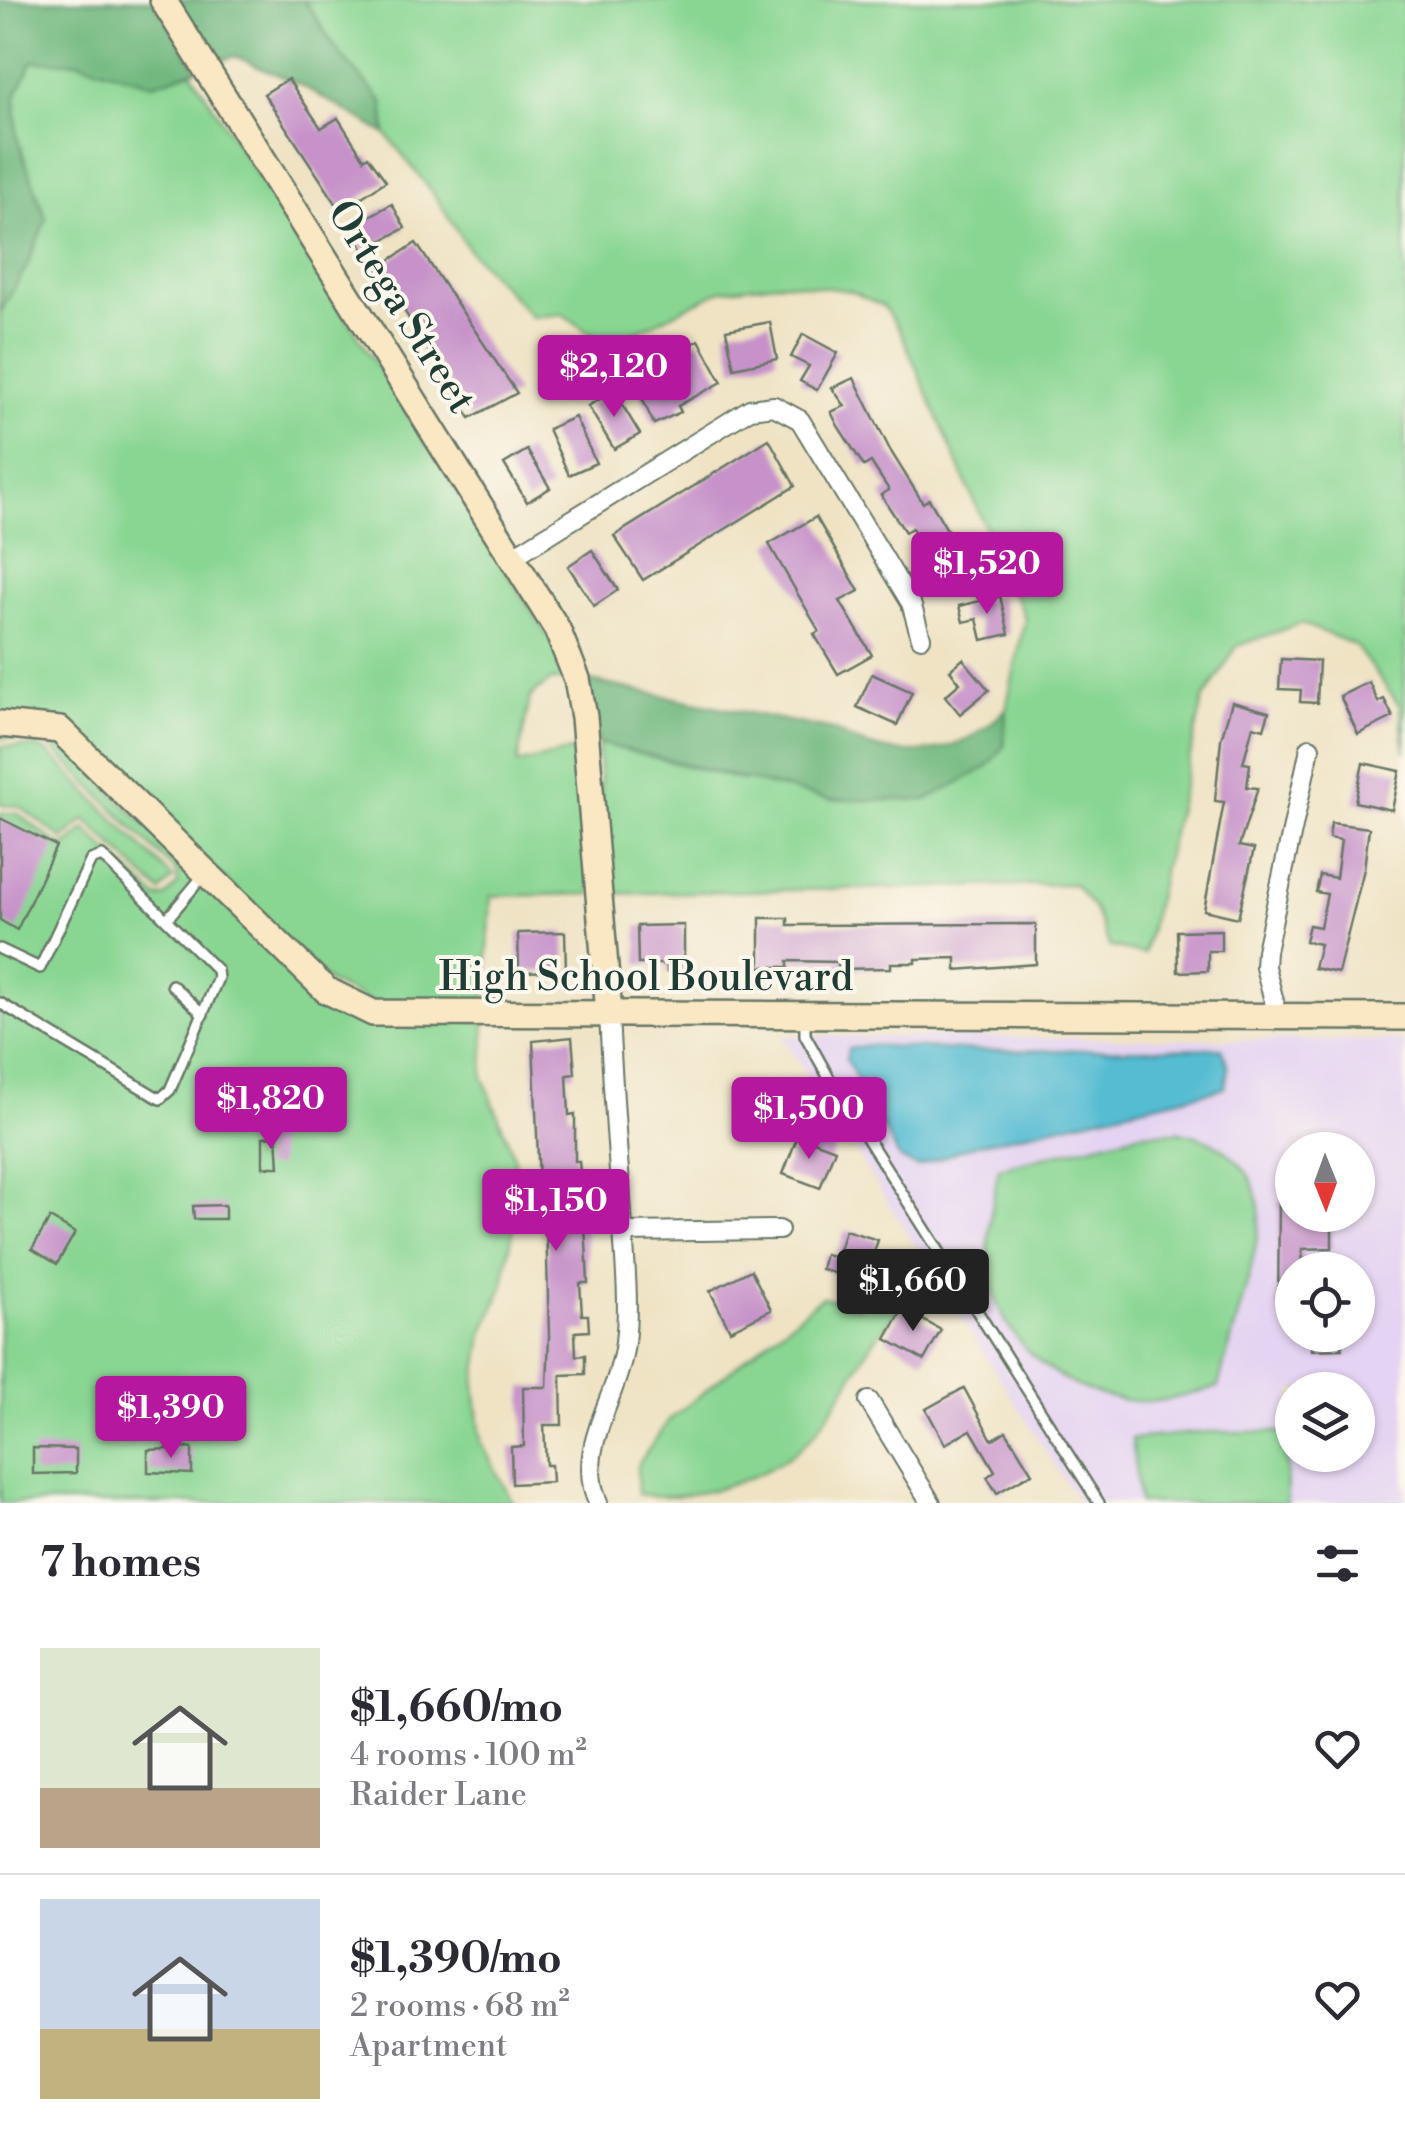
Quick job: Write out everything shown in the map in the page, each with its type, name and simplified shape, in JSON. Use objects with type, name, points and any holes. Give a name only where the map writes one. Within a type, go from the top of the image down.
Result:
[{"type":"street","name":"Ortega Street","points":[[162,0],[557,630],[578,679],[608,1014]]},
{"type":"street","points":[[514,556],[750,409],[774,406],[800,420],[911,603],[921,638]]},
{"type":"street","name":"High School Boulevard","points":[[0,724],[60,730],[326,990],[348,1005],[399,1015],[1405,1017]]},
{"type":"street","points":[[1278,1016],[1266,951],[1310,748]]},
{"type":"street","points":[[598,1503],[588,1463],[592,1442],[611,1402],[625,1344],[623,1232],[608,1014]]},
{"type":"street","points":[[623,1232],[778,1230]]},
{"type":"street","points":[[869,1401],[932,1503]]},
{"type":"lane","points":[[0,948],[40,968],[91,860],[98,856],[106,858],[217,970],[217,983],[170,1090],[160,1099],[0,1003]]},
{"type":"lane","points":[[167,919],[205,874]]},
{"type":"lane","points":[[172,985],[203,1014]]},
{"type":"lane","points":[[805,1015],[805,1036],[829,1078],[1099,1503]]},
{"type":"shaded area","points":[[782,1036],[1405,1041],[1405,1503],[1079,1503]]},
{"type":"green space","points":[[0,0],[153,0],[197,69],[153,84],[79,62],[32,61],[15,98],[17,138],[46,219],[28,264],[0,313]]},
{"type":"green space","points":[[172,0],[304,0],[339,53],[383,102],[386,134],[299,84],[235,56],[212,63]]},
{"type":"green space","points":[[304,0],[1405,0],[1405,752],[1400,706],[1355,645],[1301,623],[1237,646],[1203,700],[1144,954],[1110,947],[1094,909],[1074,884],[607,894],[598,743],[741,780],[1004,747],[1006,709],[1025,619],[900,330],[883,306],[851,291],[784,282],[722,290],[607,346],[563,314],[532,317],[469,250],[436,197],[386,134],[383,102],[339,53]]},
{"type":"green space","points":[[32,60],[79,62],[153,84],[191,71],[559,654],[569,680],[551,680],[530,697],[517,764],[579,749],[591,894],[491,896],[485,1005],[375,1004],[330,983],[85,741],[0,715],[0,313],[46,219],[17,138],[15,98]]},
{"type":"green space","points":[[585,680],[833,730],[856,741],[901,752],[946,747],[967,739],[1006,709],[1004,747],[987,767],[926,800],[831,800],[599,743]]},
{"type":"green space","points":[[0,733],[57,738],[322,998],[485,1023],[483,1077],[515,1159],[516,1216],[502,1289],[483,1334],[475,1384],[481,1442],[513,1503],[0,1503],[0,813],[17,813],[59,845],[67,845],[85,829],[157,898],[166,897],[178,884],[177,872],[51,746],[37,739],[0,738]]},
{"type":"green space","points":[[0,746],[37,747],[49,753],[173,878],[161,892],[85,819],[63,839],[19,806],[0,805]]},
{"type":"green space","points":[[1180,1132],[1225,1151],[1247,1173],[1254,1188],[1259,1221],[1242,1304],[1218,1387],[1166,1400],[1106,1396],[1052,1372],[1029,1353],[997,1304],[988,1248],[999,1168],[1142,1133]]},
{"type":"green space","points":[[900,1282],[909,1287],[898,1308],[822,1424],[797,1450],[756,1475],[708,1491],[638,1494],[637,1466],[669,1420],[822,1297],[857,1307]]},
{"type":"green space","points":[[1207,1432],[1275,1432],[1275,1472],[1287,1472],[1287,1503],[1139,1503],[1132,1439]]},
{"type":"water","points":[[867,1045],[982,1051],[1222,1048],[1228,1067],[1225,1088],[974,1145],[917,1167],[900,1159],[846,1059],[848,1049]]},
{"type":"building","points":[[288,79],[321,128],[338,118],[364,159],[368,156],[386,181],[341,211],[264,94]]},
{"type":"building","points":[[392,204],[405,228],[364,250],[351,226]]},
{"type":"building","points":[[416,243],[517,393],[470,418],[378,268]]},
{"type":"building","points":[[770,322],[777,359],[734,368],[726,330]]},
{"type":"building","points":[[803,334],[838,353],[817,390],[800,381],[809,366],[791,357]]},
{"type":"building","points":[[699,340],[722,382],[678,406],[681,412],[654,424],[634,381],[677,361],[673,354]]},
{"type":"building","points":[[854,378],[890,450],[923,503],[929,499],[956,545],[960,544],[974,576],[941,590],[935,577],[941,574],[927,542],[922,546],[912,528],[905,532],[881,495],[889,490],[871,462],[864,466],[838,426],[831,412],[845,406],[832,388]]},
{"type":"building","points":[[614,391],[640,434],[614,449],[588,406]]},
{"type":"building","points":[[575,417],[596,463],[569,475],[548,429]]},
{"type":"building","points":[[769,439],[795,486],[643,580],[614,536]]},
{"type":"building","points":[[527,450],[550,488],[527,502],[504,464]]},
{"type":"building","points":[[816,517],[859,591],[840,601],[872,655],[838,674],[814,634],[819,631],[769,544]]},
{"type":"building","points":[[592,550],[618,590],[594,606],[568,566]]},
{"type":"building","points":[[1000,596],[1009,634],[982,640],[977,619],[963,622],[959,606]]},
{"type":"building","points":[[963,659],[989,690],[960,714],[945,696],[960,683],[950,670]]},
{"type":"building","points":[[1281,659],[1319,661],[1317,703],[1300,702],[1301,690],[1279,689]]},
{"type":"building","points":[[872,674],[912,692],[897,725],[857,707]]},
{"type":"building","points":[[1369,682],[1378,702],[1384,699],[1393,717],[1358,734],[1340,696]]},
{"type":"building","points":[[1232,702],[1269,712],[1264,729],[1253,726],[1243,763],[1250,764],[1247,787],[1258,788],[1239,846],[1254,849],[1238,918],[1204,910],[1224,802],[1215,801],[1221,739]]},
{"type":"building","points":[[1363,763],[1400,771],[1392,810],[1355,802]]},
{"type":"building","points":[[0,818],[56,846],[17,930],[0,920]]},
{"type":"building","points":[[1331,823],[1369,828],[1364,869],[1338,973],[1314,968],[1320,944],[1305,941],[1309,925],[1320,927],[1327,894],[1316,892],[1320,875],[1336,878],[1341,840],[1329,838]]},
{"type":"building","points":[[760,918],[788,918],[788,925],[1036,924],[1036,964],[956,970],[956,958],[916,959],[916,963],[891,963],[891,968],[838,969],[838,962],[788,961],[788,967],[760,967]]},
{"type":"building","points":[[684,925],[684,971],[667,972],[667,964],[638,964],[637,926]]},
{"type":"building","points":[[1221,930],[1221,951],[1208,951],[1208,971],[1178,972],[1177,931]]},
{"type":"building","points":[[565,932],[566,971],[519,972],[518,933]]},
{"type":"building","points":[[572,1037],[575,1074],[567,1075],[569,1115],[575,1114],[575,1161],[579,1161],[588,1283],[580,1283],[582,1315],[588,1315],[589,1331],[575,1332],[576,1356],[585,1355],[585,1374],[561,1375],[562,1425],[544,1425],[546,1465],[551,1465],[552,1482],[512,1484],[511,1447],[524,1446],[523,1387],[547,1387],[545,1181],[539,1181],[533,1041]]},
{"type":"building","points":[[798,1135],[835,1149],[820,1188],[783,1174]]},
{"type":"building","points":[[277,1136],[279,1167],[263,1167],[263,1137]]},
{"type":"building","points":[[225,1205],[225,1219],[194,1219],[193,1206]]},
{"type":"building","points":[[50,1218],[75,1233],[57,1264],[32,1249]]},
{"type":"building","points":[[845,1230],[878,1240],[873,1255],[883,1258],[875,1286],[821,1269],[825,1254],[837,1257]]},
{"type":"building","points":[[1279,1232],[1332,1232],[1332,1248],[1279,1252]]},
{"type":"building","points":[[751,1270],[771,1310],[730,1330],[710,1291]]},
{"type":"building","points":[[903,1309],[941,1330],[924,1360],[886,1339]]},
{"type":"building","points":[[100,1381],[126,1382],[124,1425],[100,1425]]},
{"type":"building","points":[[964,1388],[992,1440],[1006,1431],[1032,1473],[997,1493],[987,1477],[995,1471],[971,1430],[945,1444],[926,1409]]},
{"type":"building","points":[[33,1448],[76,1449],[76,1473],[33,1474]]},
{"type":"building","points":[[192,1448],[192,1474],[148,1472],[148,1450]]}]
